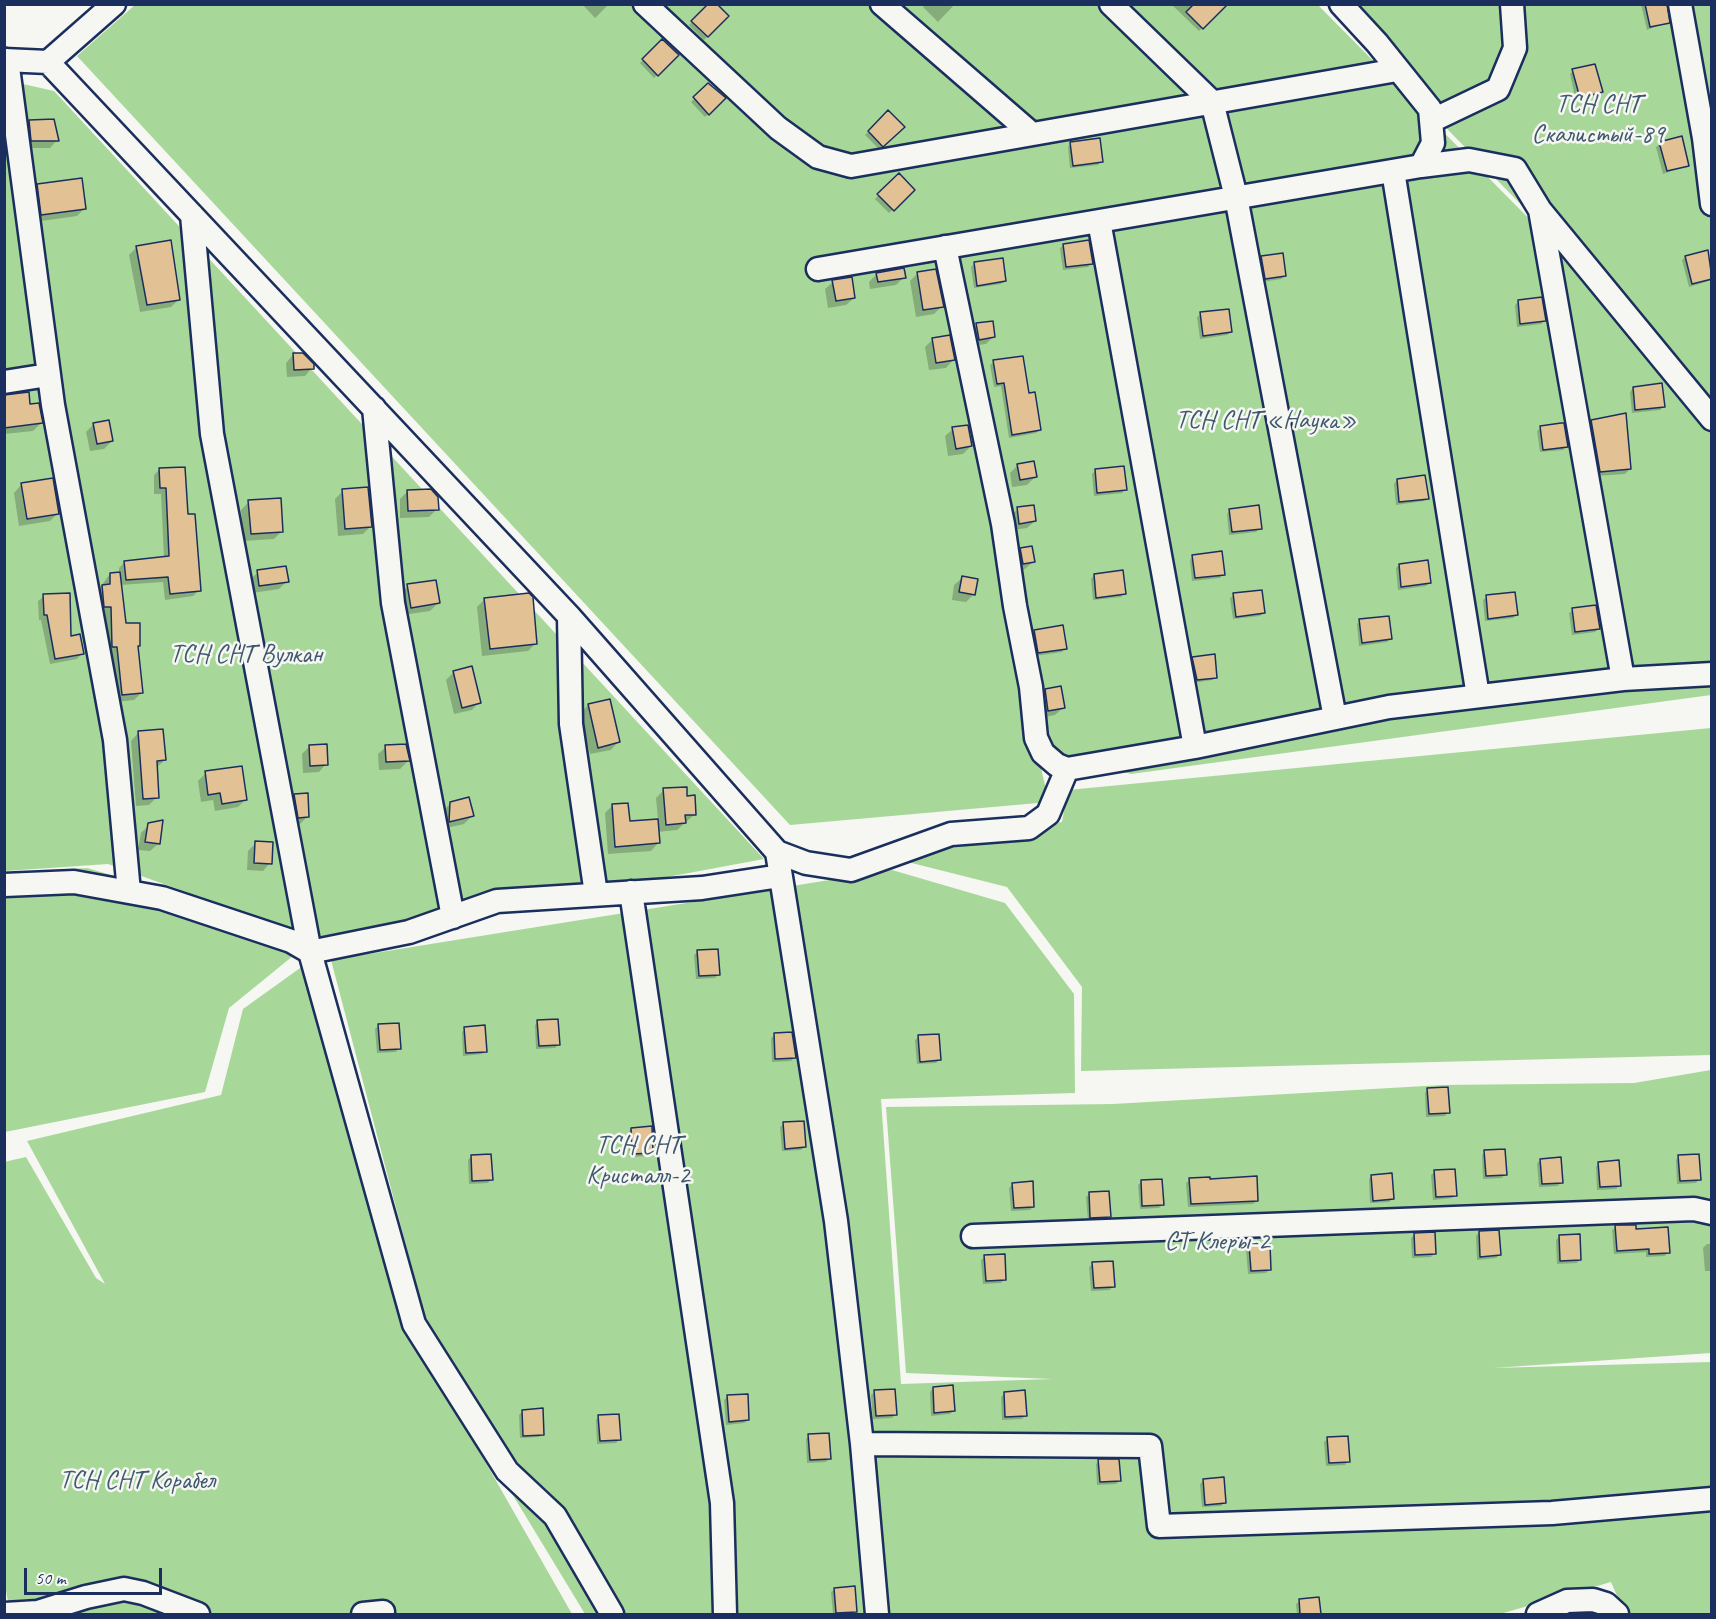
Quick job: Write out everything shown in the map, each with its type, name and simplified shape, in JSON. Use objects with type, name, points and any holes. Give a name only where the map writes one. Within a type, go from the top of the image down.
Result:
[{"type":"street","points":[[48,62],[114,4]]},
{"type":"street","points":[[645,4],[778,128],[818,157],[851,166],[1397,70]]},
{"type":"street","points":[[882,4],[1032,134]]},
{"type":"street","points":[[1112,4],[1212,102],[1236,197],[1335,718]]},
{"type":"street","points":[[1341,4],[1377,43],[1430,109],[1433,143],[1421,166]]},
{"type":"street","points":[[1431,121],[1498,89],[1515,48],[1512,4]]},
{"type":"street","points":[[1680,4],[1708,137],[1712,204]]},
{"type":"street","points":[[129,892],[115,740],[48,375],[6,60],[48,62],[569,615],[777,852],[806,863],[851,870],[951,834],[1029,828],[1048,814],[1067,770]]},
{"type":"street","points":[[818,269],[1421,166],[1469,160],[1515,169],[1540,210],[1712,419]]},
{"type":"street","points":[[1394,171],[1478,696]]},
{"type":"street","points":[[1540,210],[1623,679]]},
{"type":"street","points":[[192,215],[212,434],[310,952],[414,1324],[507,1471],[555,1516],[612,1614]]},
{"type":"street","points":[[1099,221],[1195,747]]},
{"type":"street","points":[[945,247],[1003,524],[1015,606],[1031,687],[1036,738],[1049,760],[1067,770],[1195,747],[1389,707],[1623,679],[1712,674]]},
{"type":"street","points":[[4,382],[48,375]]},
{"type":"street","points":[[374,408],[393,603],[453,917]]},
{"type":"street","points":[[569,615],[572,724],[596,894]]},
{"type":"street","points":[[777,852],[836,1221],[862,1444],[877,1614]]},
{"type":"street","points":[[4,885],[74,882],[162,898],[291,941],[310,952],[409,932],[497,901],[702,888],[780,876]]},
{"type":"street","points":[[631,892],[722,1503],[725,1614]]},
{"type":"street","points":[[973,1236],[1694,1209],[1712,1213]]},
{"type":"street","points":[[862,1444],[1150,1446],[1159,1526],[1552,1513],[1712,1499]]},
{"type":"street","points":[[4,1609],[5,1614],[39,1612],[86,1597],[124,1589],[143,1593],[198,1614]]},
{"type":"street","points":[[1538,1614],[1567,1601],[1593,1600],[1606,1604],[1617,1614]]},
{"type":"green space","name":"ТСН СНТ «Наука»","points":[[136,4],[1318,5],[1711,403],[1711,695],[1131,774],[1036,747],[1049,802],[790,825],[77,56]]},
{"type":"green space","name":"ТСН СНТ Скалистый-89","points":[[1326,5],[1711,5],[1711,399]]},
{"type":"green space","name":"ТСН СНТ Вулкан","points":[[5,80],[54,91],[764,859],[323,941],[299,951],[229,1008],[205,1092],[5,1132],[5,873],[87,868],[247,914],[108,864],[5,871]]},
{"type":"green space","points":[[1711,728],[1711,1055],[1081,1071],[1082,987],[1007,887],[880,855],[1062,822],[1068,790]]},
{"type":"green space","name":"ТСН СНТ Кристалл-2","points":[[892,870],[1005,903],[1074,994],[1075,1093],[881,1099],[901,1384],[1052,1379],[906,1373],[886,1107],[1113,1104],[1442,1085],[1634,1083],[1711,1070],[1711,1353],[1493,1368],[1711,1362],[1711,1614],[1625,1614],[1611,1582],[1500,1614],[585,1614],[511,1492],[424,1314],[331,960]]},
{"type":"green space","name":"ТСН СНТ Корабел","points":[[307,963],[422,1351],[572,1614],[10,1614],[4,1579],[4,1162],[26,1157],[96,1278],[105,1284],[27,1141],[221,1095],[243,1009]]},
{"type":"building","points":[[708,4],[717,4],[729,16],[708,37],[691,21]]},
{"type":"building","points":[[1194,4],[1228,4],[1203,29],[1186,12]]},
{"type":"building","points":[[1645,4],[1667,4],[1670,23],[1650,27]]},
{"type":"building","points":[[662,39],[679,55],[658,76],[642,59]]},
{"type":"building","points":[[1595,64],[1603,92],[1580,98],[1572,69]]},
{"type":"building","points":[[708,83],[726,98],[709,115],[693,97]]},
{"type":"building","points":[[888,110],[905,127],[883,147],[868,131]]},
{"type":"building","points":[[54,119],[59,141],[31,141],[29,120]]},
{"type":"building","points":[[1682,136],[1689,166],[1667,171],[1659,142]]},
{"type":"building","points":[[1100,138],[1103,162],[1073,166],[1070,142]]},
{"type":"building","points":[[899,173],[915,190],[894,211],[877,194]]},
{"type":"building","points":[[82,178],[86,209],[41,215],[37,184]]},
{"type":"building","points":[[171,240],[180,300],[147,305],[136,246]]},
{"type":"building","points":[[1089,240],[1093,264],[1066,267],[1063,244]]},
{"type":"building","points":[[1708,250],[1712,279],[1692,284],[1685,256]]},
{"type":"building","points":[[1283,253],[1286,276],[1265,279],[1261,256]]},
{"type":"building","points":[[1003,258],[1006,281],[977,286],[974,262]]},
{"type":"building","points":[[904,268],[906,278],[878,282],[876,273]]},
{"type":"building","points":[[936,269],[944,307],[923,310],[917,272]]},
{"type":"building","points":[[852,277],[855,298],[836,301],[832,280]]},
{"type":"building","points":[[1542,297],[1546,321],[1520,324],[1518,300]]},
{"type":"building","points":[[1229,309],[1232,332],[1203,336],[1200,312]]},
{"type":"building","points":[[993,321],[995,337],[979,340],[976,323]]},
{"type":"building","points":[[950,335],[955,360],[936,363],[932,338]]},
{"type":"building","points":[[293,353],[303,353],[314,364],[314,369],[294,370]]},
{"type":"building","points":[[1023,356],[1029,393],[1035,392],[1041,430],[1012,435],[1004,383],[997,384],[993,360]]},
{"type":"building","points":[[1662,383],[1665,407],[1635,410],[1633,387]]},
{"type":"building","points":[[29,392],[30,404],[39,403],[43,423],[4,428],[4,395]]},
{"type":"building","points":[[1626,413],[1631,469],[1600,472],[1591,420]]},
{"type":"building","points":[[109,420],[113,441],[97,444],[93,423]]},
{"type":"building","points":[[1564,423],[1568,447],[1543,450],[1540,426]]},
{"type":"building","points":[[968,425],[972,446],[956,449],[952,427]]},
{"type":"building","points":[[1034,461],[1037,477],[1020,480],[1017,464]]},
{"type":"building","points":[[1124,466],[1127,490],[1097,493],[1095,469]]},
{"type":"building","points":[[185,467],[188,514],[195,514],[201,591],[170,594],[168,577],[126,580],[124,561],[169,556],[166,488],[160,488],[159,468]]},
{"type":"building","points":[[1425,475],[1429,499],[1399,502],[1397,479]]},
{"type":"building","points":[[53,478],[59,514],[27,519],[21,483]]},
{"type":"building","points":[[368,487],[372,527],[345,529],[342,489]]},
{"type":"building","points":[[431,489],[438,497],[439,510],[408,511],[407,490]]},
{"type":"building","points":[[281,498],[283,532],[251,534],[248,500]]},
{"type":"building","points":[[1034,505],[1036,521],[1019,524],[1017,507]]},
{"type":"building","points":[[1259,505],[1262,529],[1232,532],[1229,509]]},
{"type":"building","points":[[1032,546],[1035,562],[1023,564],[1020,548]]},
{"type":"building","points":[[1222,551],[1225,575],[1195,578],[1192,555]]},
{"type":"building","points":[[1428,560],[1431,583],[1401,587],[1399,564]]},
{"type":"building","points":[[286,566],[289,582],[259,586],[257,570]]},
{"type":"building","points":[[1123,570],[1126,594],[1096,598],[1094,574]]},
{"type":"building","points":[[120,572],[126,623],[140,623],[140,646],[138,646],[143,693],[122,695],[117,647],[112,647],[111,607],[104,607],[102,585],[110,584],[110,573]]},
{"type":"building","points":[[962,576],[978,579],[975,595],[959,592]]},
{"type":"building","points":[[436,580],[440,603],[411,608],[407,584]]},
{"type":"building","points":[[1262,590],[1265,613],[1236,617],[1233,593]]},
{"type":"building","points":[[1515,592],[1518,615],[1488,619],[1486,595]]},
{"type":"building","points":[[70,593],[71,636],[80,634],[84,654],[55,659],[47,615],[44,615],[43,594]]},
{"type":"building","points":[[529,593],[533,597],[537,644],[490,649],[484,598]]},
{"type":"building","points":[[1596,605],[1600,629],[1575,632],[1572,608]]},
{"type":"building","points":[[1389,616],[1392,639],[1362,643],[1359,619]]},
{"type":"building","points":[[1063,625],[1067,649],[1038,653],[1034,630]]},
{"type":"building","points":[[1215,654],[1217,678],[1197,680],[1192,657]]},
{"type":"building","points":[[472,666],[481,703],[462,708],[453,671]]},
{"type":"building","points":[[1061,686],[1065,708],[1048,711],[1045,689]]},
{"type":"building","points":[[610,699],[620,742],[598,748],[588,704]]},
{"type":"building","points":[[163,729],[166,760],[157,761],[159,798],[143,799],[138,731]]},
{"type":"building","points":[[327,744],[328,765],[310,766],[309,745]]},
{"type":"building","points":[[406,744],[410,761],[386,762],[385,745]]},
{"type":"building","points":[[242,766],[247,800],[222,804],[220,793],[208,795],[205,771]]},
{"type":"building","points":[[687,787],[687,796],[695,795],[696,815],[685,815],[686,823],[666,825],[663,788]]},
{"type":"building","points":[[308,793],[309,817],[298,818],[294,794]]},
{"type":"building","points":[[469,797],[474,816],[449,822],[450,802]]},
{"type":"building","points":[[628,803],[630,821],[658,819],[660,843],[615,847],[612,804]]},
{"type":"building","points":[[163,820],[160,844],[145,842],[148,823]]},
{"type":"building","points":[[255,841],[273,842],[272,864],[254,863]]},
{"type":"building","points":[[718,949],[720,975],[699,976],[697,950]]},
{"type":"building","points":[[558,1019],[560,1045],[539,1046],[537,1020]]},
{"type":"building","points":[[399,1023],[401,1049],[380,1050],[378,1024]]},
{"type":"building","points":[[485,1025],[487,1052],[466,1053],[464,1027]]},
{"type":"building","points":[[792,1032],[796,1058],[775,1059],[774,1033]]},
{"type":"building","points":[[939,1034],[941,1060],[920,1062],[918,1035]]},
{"type":"building","points":[[1448,1087],[1450,1113],[1429,1114],[1427,1088]]},
{"type":"building","points":[[804,1121],[806,1147],[785,1149],[783,1122]]},
{"type":"building","points":[[652,1126],[653,1153],[632,1154],[631,1128]]},
{"type":"building","points":[[1505,1149],[1507,1175],[1486,1176],[1484,1150]]},
{"type":"building","points":[[491,1154],[493,1180],[472,1181],[471,1155]]},
{"type":"building","points":[[1699,1154],[1701,1180],[1680,1181],[1678,1155]]},
{"type":"building","points":[[1561,1157],[1563,1183],[1542,1184],[1540,1159]]},
{"type":"building","points":[[1619,1160],[1621,1186],[1600,1187],[1598,1162]]},
{"type":"building","points":[[1455,1169],[1457,1196],[1436,1197],[1434,1170]]},
{"type":"building","points":[[1392,1173],[1394,1199],[1373,1201],[1371,1175]]},
{"type":"building","points":[[1257,1176],[1258,1201],[1191,1204],[1189,1178]]},
{"type":"building","points":[[1162,1179],[1164,1205],[1142,1206],[1141,1180]]},
{"type":"building","points":[[1033,1181],[1034,1207],[1014,1208],[1012,1183]]},
{"type":"building","points":[[1109,1191],[1111,1217],[1090,1218],[1089,1192]]},
{"type":"building","points":[[1615,1225],[1636,1225],[1636,1229],[1668,1227],[1670,1253],[1649,1254],[1649,1249],[1617,1251]]},
{"type":"building","points":[[1499,1230],[1501,1255],[1480,1257],[1479,1231]]},
{"type":"building","points":[[1435,1232],[1436,1254],[1415,1255],[1414,1233]]},
{"type":"building","points":[[1580,1234],[1581,1260],[1560,1261],[1559,1235]]},
{"type":"building","points":[[1270,1244],[1271,1270],[1251,1271],[1249,1245]]},
{"type":"building","points":[[1005,1254],[1006,1280],[986,1281],[984,1255]]},
{"type":"building","points":[[1113,1261],[1115,1287],[1094,1288],[1092,1262]]},
{"type":"building","points":[[953,1385],[955,1411],[934,1413],[933,1387]]},
{"type":"building","points":[[895,1389],[897,1415],[876,1416],[874,1390]]},
{"type":"building","points":[[1025,1390],[1027,1416],[1005,1417],[1004,1392]]},
{"type":"building","points":[[748,1394],[749,1420],[729,1422],[727,1395]]},
{"type":"building","points":[[543,1408],[544,1435],[523,1436],[522,1410]]},
{"type":"building","points":[[619,1414],[621,1440],[600,1441],[598,1415]]},
{"type":"building","points":[[829,1433],[831,1459],[810,1460],[808,1434]]},
{"type":"building","points":[[1348,1436],[1350,1462],[1329,1463],[1327,1437]]},
{"type":"building","points":[[1098,1459],[1119,1459],[1121,1481],[1100,1482]]},
{"type":"building","points":[[1224,1477],[1226,1503],[1205,1505],[1203,1479]]},
{"type":"building","points":[[855,1586],[857,1612],[836,1613],[834,1588]]},
{"type":"building","points":[[1319,1597],[1321,1614],[1300,1614],[1299,1599]]},
{"type":"park label","name":"СТ Клеры-2","points":[[1217,1242]]}]
